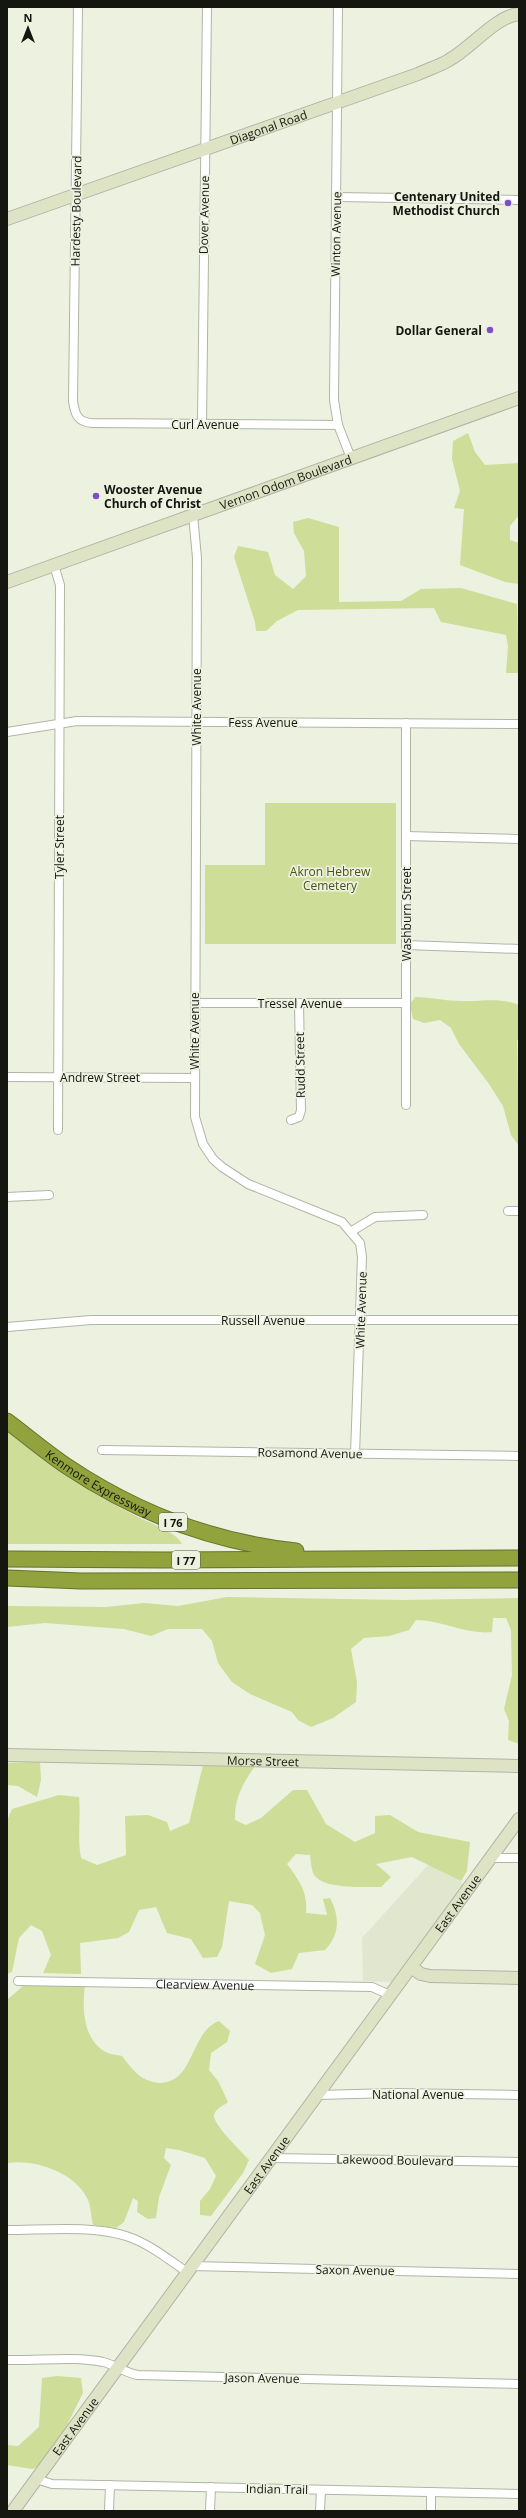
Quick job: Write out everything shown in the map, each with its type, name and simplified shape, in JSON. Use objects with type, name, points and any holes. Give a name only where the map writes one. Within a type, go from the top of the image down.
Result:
[{"type":"highway","name":"Kenmore Expressway","points":[[7,1421],[88,1480],[146,1511],[189,1529],[266,1547],[364,1558]]},
{"type":"highway","name":"I 76","points":[[364,1558],[519,1558]]},
{"type":"highway","name":"I 77","points":[[7,1559],[162,1560],[364,1558]]},
{"type":"highway","points":[[7,1578],[81,1581],[519,1580]]},
{"type":"main road","name":"Diagonal Road","points":[[7,219],[205,148],[337,103],[449,60],[474,44],[496,23],[519,14]]},
{"type":"main road","name":"Vernon Odom Boulevard","points":[[7,582],[519,398]]},
{"type":"main road","name":"Morse Street","points":[[7,1755],[519,1766]]},
{"type":"main road","name":"East Avenue","points":[[13,2511],[519,1819]]},
{"type":"main road","points":[[410,1967],[421,1974],[430,1976],[519,1978]]},
{"type":"street","name":"Hardesty Boulevard","points":[[76,416],[73,401],[78,7]]},
{"type":"street","name":"Dover Avenue","points":[[202,424],[207,7]]},
{"type":"street","name":"Winton Avenue","points":[[338,7],[334,400],[338,425],[351,458]]},
{"type":"street","points":[[337,197],[519,200]]},
{"type":"street","name":"Curl Avenue","points":[[76,416],[84,422],[92,423],[338,425]]},
{"type":"street","name":"White Avenue","points":[[193,515],[196,558],[194,1078],[197,1126],[203,1144],[213,1159],[237,1178],[342,1222],[352,1231],[360,1243],[362,1257],[355,1454]]},
{"type":"street","name":"Tyler Street","points":[[54,565],[60,585],[58,1130]]},
{"type":"street","name":"Fess Avenue","points":[[7,732],[60,725],[77,721],[519,724]]},
{"type":"street","name":"Washburn Street","points":[[406,723],[406,1105]]},
{"type":"street","points":[[406,836],[519,839]]},
{"type":"street","points":[[406,945],[519,949]]},
{"type":"street","name":"Tressel Avenue","points":[[195,1003],[405,1003]]},
{"type":"street","name":"Rudd Street","points":[[291,1120],[299,1117],[301,1110],[299,1003]]},
{"type":"street","name":"Andrew Street","points":[[7,1077],[194,1078]]},
{"type":"street","points":[[7,1196],[49,1195]]},
{"type":"street","points":[[508,1211],[519,1211]]},
{"type":"street","points":[[352,1231],[375,1217],[423,1215]]},
{"type":"street","name":"Russell Avenue","points":[[7,1327],[91,1320],[519,1320]]},
{"type":"street","name":"Rosamond Avenue","points":[[102,1450],[519,1456]]},
{"type":"street","points":[[491,1858],[519,1858]]},
{"type":"street","name":"Clearview Avenue","points":[[18,1982],[372,1988],[390,1995]]},
{"type":"street","name":"National Avenue","points":[[317,2095],[394,2093],[519,2095]]},
{"type":"street","name":"Lakewood Boulevard","points":[[271,2158],[519,2162]]},
{"type":"street","points":[[7,2230],[81,2231],[126,2236],[189,2269]]},
{"type":"street","name":"Saxon Avenue","points":[[189,2269],[519,2274]]},
{"type":"street","name":"Jason Avenue","points":[[7,2360],[94,2361],[138,2375],[519,2384]]},
{"type":"street","name":"Indian Trail","points":[[36,2479],[52,2484],[519,2494]]},
{"type":"street","points":[[109,2511],[110,2485]]},
{"type":"street","points":[[210,2511],[211,2487]]},
{"type":"street","points":[[320,2511],[321,2490]]},
{"type":"street","points":[[431,2492],[431,2511]]},
{"type":"shaded area","points":[[429,1864],[461,1881],[464,1885],[392,1982],[363,1981],[362,1938]]},
{"type":"green space","points":[[468,433],[475,452],[485,465],[519,463],[519,515],[510,526],[510,540],[519,543],[519,584],[505,582],[460,565],[464,509],[454,508],[460,491],[452,459],[453,441]]},
{"type":"green space","points":[[308,518],[339,527],[339,602],[401,601],[421,589],[461,588],[517,604],[519,673],[506,673],[508,646],[506,635],[441,622],[434,608],[298,610],[277,621],[266,631],[256,631],[255,622],[234,557],[238,546],[268,552],[275,575],[293,589],[306,576],[304,551],[294,533],[293,522]]},
{"type":"green space","name":"Akron Hebrew Cemetery","points":[[265,803],[396,803],[396,944],[205,944],[205,865],[265,865]]},
{"type":"green space","points":[[415,997],[455,1001],[497,1000],[519,1005],[519,1038],[517,1041],[519,1146],[511,1135],[503,1106],[489,1084],[459,1044],[451,1028],[440,1020],[424,1023],[413,1019],[410,1004]]},
{"type":"green space","points":[[7,1431],[69,1477],[102,1498],[168,1531],[182,1544],[7,1544]]},
{"type":"green space","points":[[227,1597],[403,1600],[519,1598],[519,1744],[508,1740],[509,1721],[504,1709],[512,1675],[511,1630],[506,1618],[493,1618],[492,1632],[464,1630],[435,1622],[416,1620],[409,1630],[389,1636],[364,1638],[351,1649],[357,1682],[356,1702],[333,1718],[311,1727],[298,1720],[292,1712],[250,1694],[232,1682],[218,1663],[212,1641],[202,1629],[168,1629],[151,1636],[124,1629],[45,1623],[7,1627],[7,1606],[106,1607],[144,1603],[178,1606]]},
{"type":"green space","points":[[40,1762],[41,1780],[37,1797],[18,1786],[7,1785],[7,1763]]},
{"type":"green space","points":[[203,1765],[255,1766],[243,1785],[236,1805],[235,1820],[246,1825],[261,1818],[293,1790],[307,1790],[326,1824],[355,1842],[375,1833],[375,1816],[390,1815],[418,1832],[470,1842],[467,1871],[461,1881],[412,1857],[376,1864],[391,1877],[381,1887],[356,1887],[336,1885],[320,1880],[315,1876],[311,1866],[310,1855],[296,1854],[287,1864],[299,1881],[304,1892],[306,1899],[306,1913],[327,1915],[323,1899],[330,1898],[336,1912],[337,1925],[334,1938],[325,1950],[299,1953],[292,1969],[271,1973],[255,1964],[265,1935],[260,1913],[252,1905],[229,1901],[222,1947],[217,1957],[203,1958],[191,1939],[167,1933],[156,1907],[139,1910],[129,1932],[118,1938],[80,1943],[81,1974],[43,1973],[51,1955],[42,1931],[31,1925],[19,1938],[12,1972],[7,1974],[7,1821],[12,1809],[59,1795],[79,1797],[79,1843],[81,1858],[97,1865],[126,1855],[125,1816],[148,1815],[167,1822],[170,1831],[189,1823]]},
{"type":"green space","points":[[85,1985],[84,2013],[88,2030],[92,2038],[97,2045],[106,2052],[122,2056],[138,2074],[148,2081],[161,2083],[172,2080],[180,2074],[187,2065],[202,2035],[219,2021],[230,2031],[227,2042],[211,2053],[209,2070],[218,2081],[228,2102],[218,2109],[214,2115],[218,2125],[249,2160],[243,2173],[211,2216],[200,2215],[200,2201],[210,2189],[216,2176],[205,2158],[179,2150],[166,2148],[164,2158],[171,2165],[159,2197],[156,2218],[148,2219],[137,2212],[138,2201],[133,2198],[124,2222],[116,2228],[93,2225],[87,2198],[73,2181],[63,2174],[41,2165],[18,2162],[7,2163],[7,2000],[23,1986]]},
{"type":"green space","points":[[57,2376],[81,2378],[83,2393],[59,2441],[40,2466],[32,2469],[7,2465],[7,2445],[18,2446],[39,2427],[42,2378]]},
{"type":"place","name":"Centenary United Methodist Church","points":[[508,203]]},
{"type":"place","name":"Dollar General","points":[[490,330]]},
{"type":"place","name":"Wooster Avenue Church of Christ","points":[[96,496]]}]
